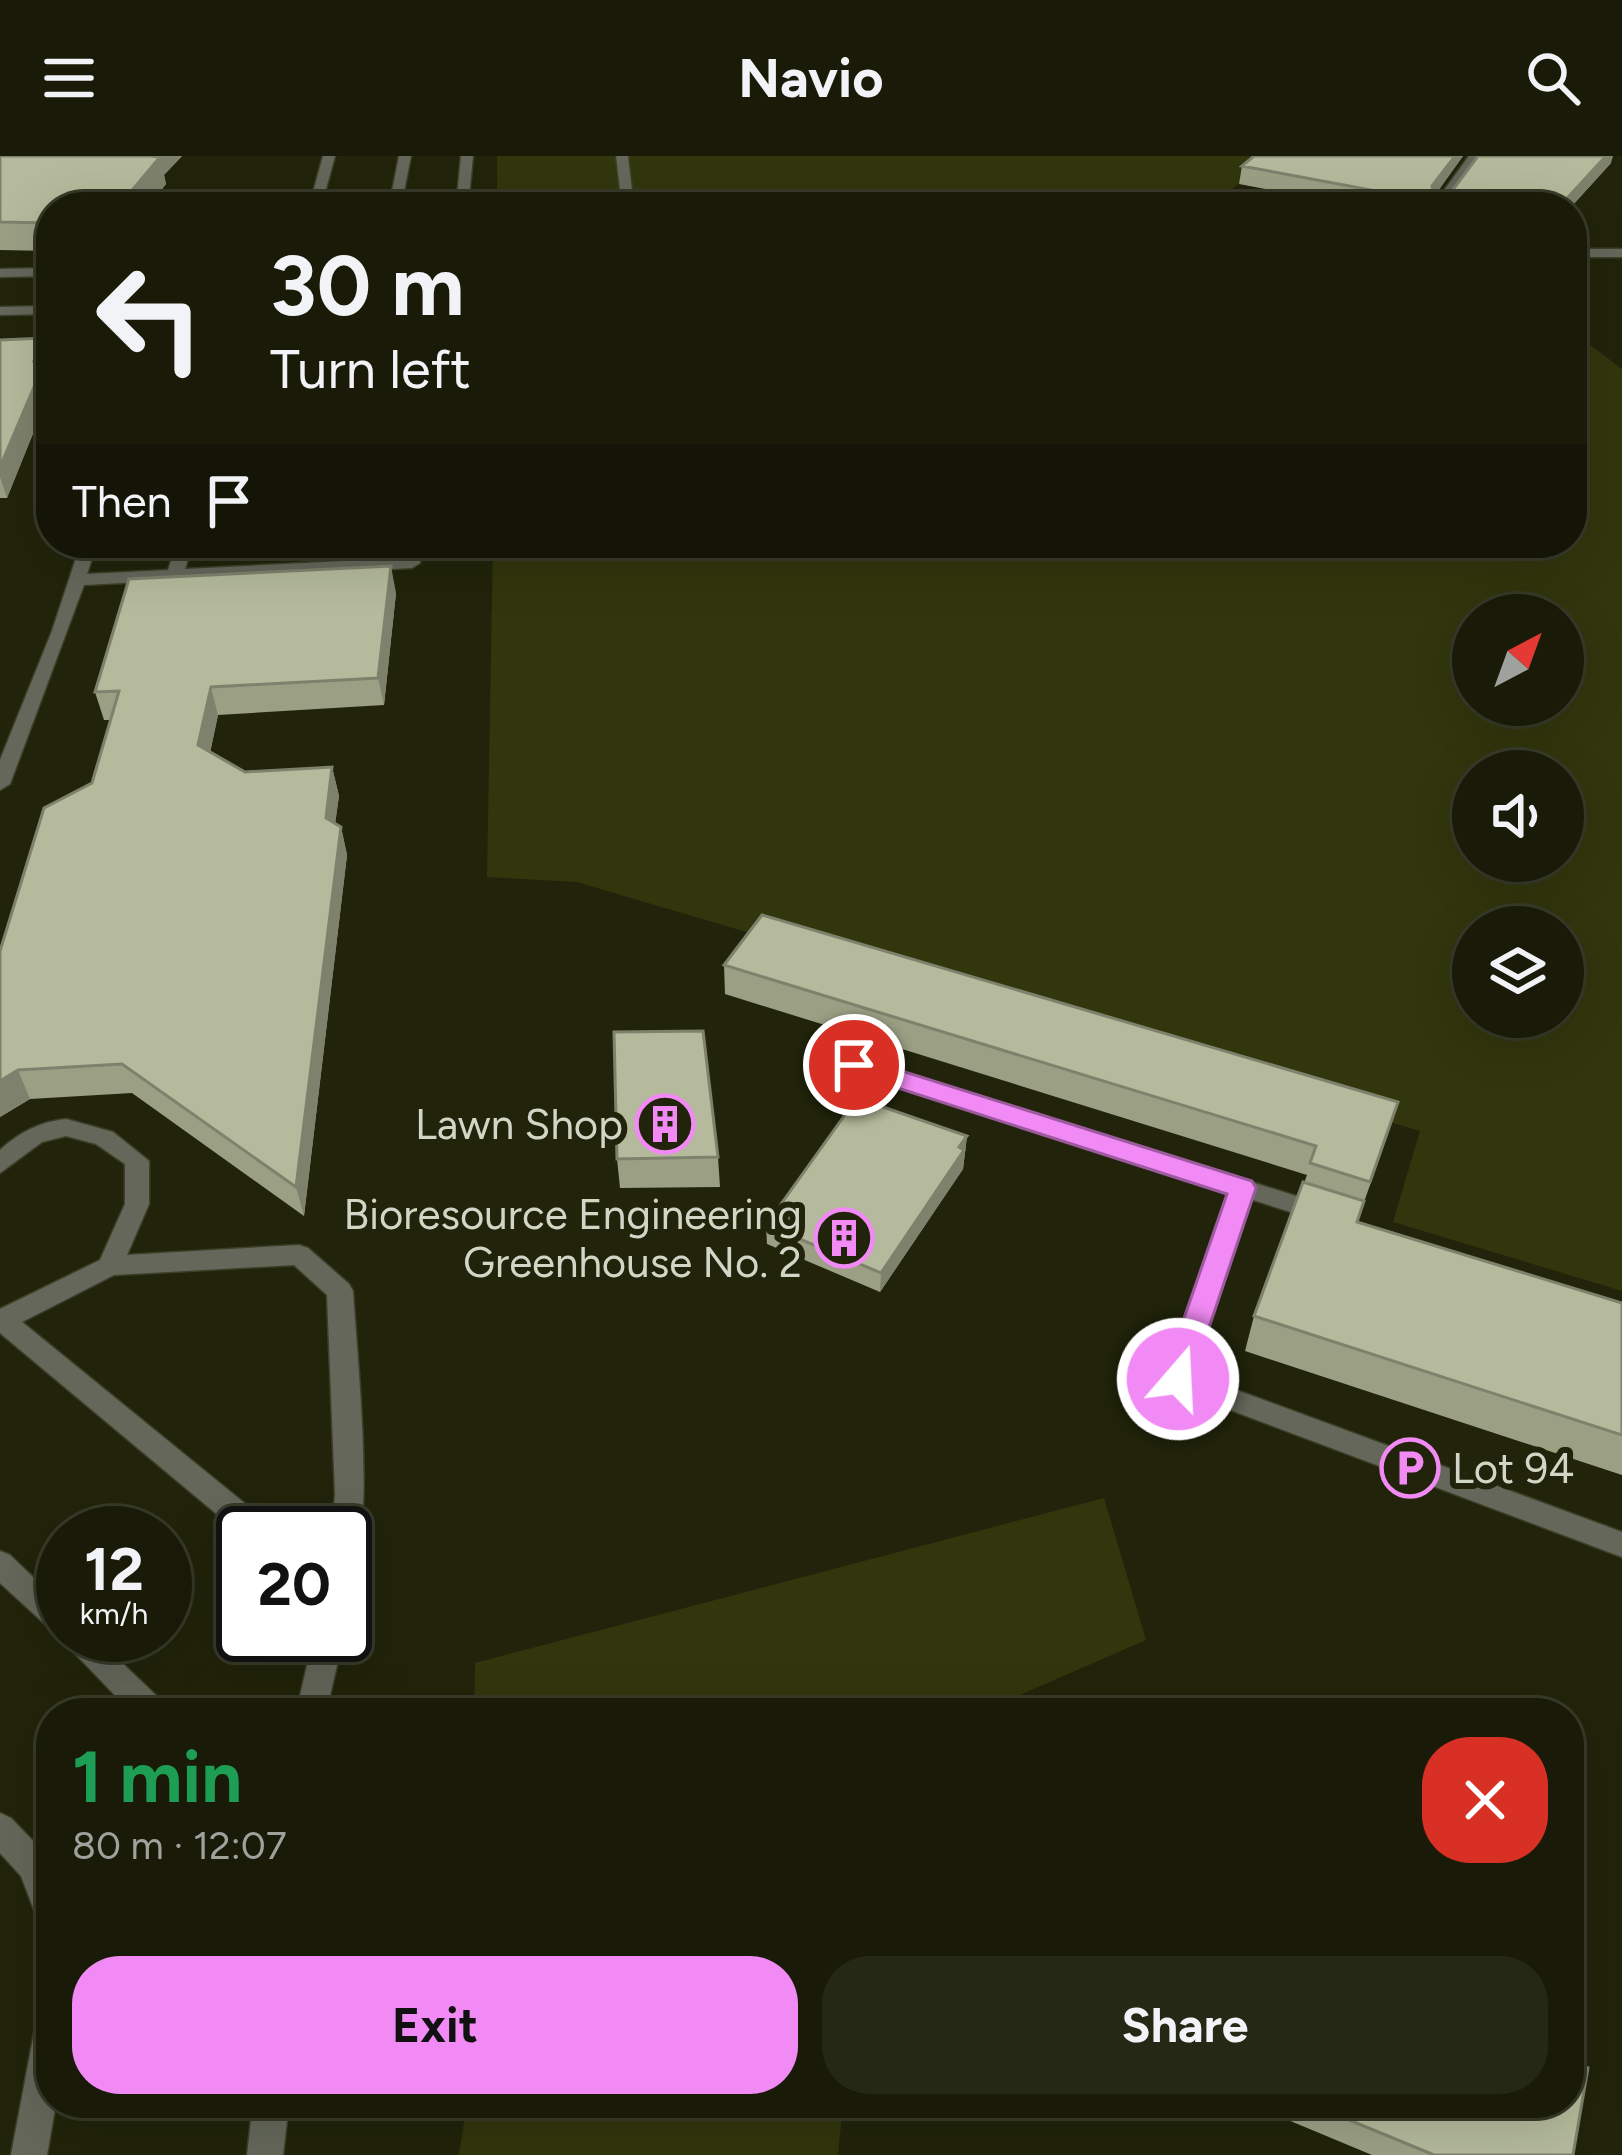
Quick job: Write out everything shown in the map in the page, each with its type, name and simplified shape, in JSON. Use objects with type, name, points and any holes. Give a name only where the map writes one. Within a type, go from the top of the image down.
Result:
[{"type":"street","points":[[319,192],[329,156]]},
{"type":"street","points":[[398,192],[405,156]]},
{"type":"street","points":[[463,192],[467,156]]},
{"type":"street","points":[[622,156],[626,192]]},
{"type":"street","points":[[1448,192],[1472,156]]},
{"type":"street","points":[[1587,253],[1622,253]]},
{"type":"street","points":[[0,273],[36,272]]},
{"type":"street","points":[[0,311],[36,310]]},
{"type":"street","points":[[0,784],[84,558]]},
{"type":"street","points":[[176,575],[180,558]]},
{"type":"street","points":[[287,570],[289,558]]},
{"type":"street","points":[[77,580],[412,563],[412,558]]},
{"type":"street","points":[[854,1065],[1336,1218]]},
{"type":"street","points":[[0,1164],[39,1133],[76,1128],[112,1137],[137,1161],[137,1204],[110,1266]]},
{"type":"street","points":[[1242,1188],[1178,1379],[1622,1545]]},
{"type":"street","points":[[227,1506],[1,1321],[110,1266],[299,1255],[340,1291],[348,1506]]},
{"type":"street","points":[[0,1564],[36,1599]]},
{"type":"street","points":[[101,1662],[138,1698]]},
{"type":"street","points":[[314,1698],[322,1662]]},
{"type":"street","points":[[0,1829],[36,1853]]},
{"type":"street","points":[[29,2155],[36,2116]]},
{"type":"street","points":[[265,2155],[269,2118]]},
{"type":"green space","points":[[497,156],[1269,156],[1229,192],[497,192]]},
{"type":"green space","points":[[1587,342],[1622,369],[1622,1291],[1393,1222],[1420,1131],[577,882],[487,877],[493,558],[1587,558]]},
{"type":"green space","points":[[1104,1498],[1146,1640],[1013,1698],[474,1698],[475,1663]]},
{"type":"green space","points":[[465,2118],[842,2118],[838,2155],[459,2155]]},
{"type":"building","points":[[0,156],[160,157],[131,192],[36,192],[36,223],[0,222]]},
{"type":"building","points":[[1254,156],[1455,156],[1432,186],[1433,192],[1382,192],[1242,166]]},
{"type":"building","points":[[1478,156],[1606,156],[1573,192],[1433,192],[1452,191]]},
{"type":"building","points":[[36,338],[36,382],[0,467],[0,340]]},
{"type":"building","points":[[391,566],[378,678],[211,687],[198,745],[245,772],[332,767],[326,818],[341,827],[296,1187],[122,1064],[18,1070],[0,1081],[0,951],[44,808],[92,783],[119,691],[95,692],[129,579]]},
{"type":"building","points":[[762,915],[1398,1102],[1370,1182],[1310,1163],[1316,1146],[724,965]]},
{"type":"building","name":"Lawn Shop","points":[[703,1031],[718,1157],[617,1159],[614,1032]]},
{"type":"building","points":[[857,1098],[967,1136],[959,1147],[964,1150],[881,1273],[766,1225]]},
{"type":"building","points":[[1303,1182],[1364,1201],[1357,1222],[1622,1303],[1622,1435],[1254,1316]]},
{"type":"building","points":[[1344,2118],[1579,2118],[1573,2155],[1434,2155]]},
{"type":"place","name":"Lawn Shop","points":[[665,1124]]},
{"type":"place","name":"Bioresource Engineering Greenhouse No. 2","points":[[844,1238]]},
{"type":"place","name":"Lot 94","points":[[1410,1468]]},
{"type":"route","points":[[854,1065],[1242,1188],[1178,1379]]}]
